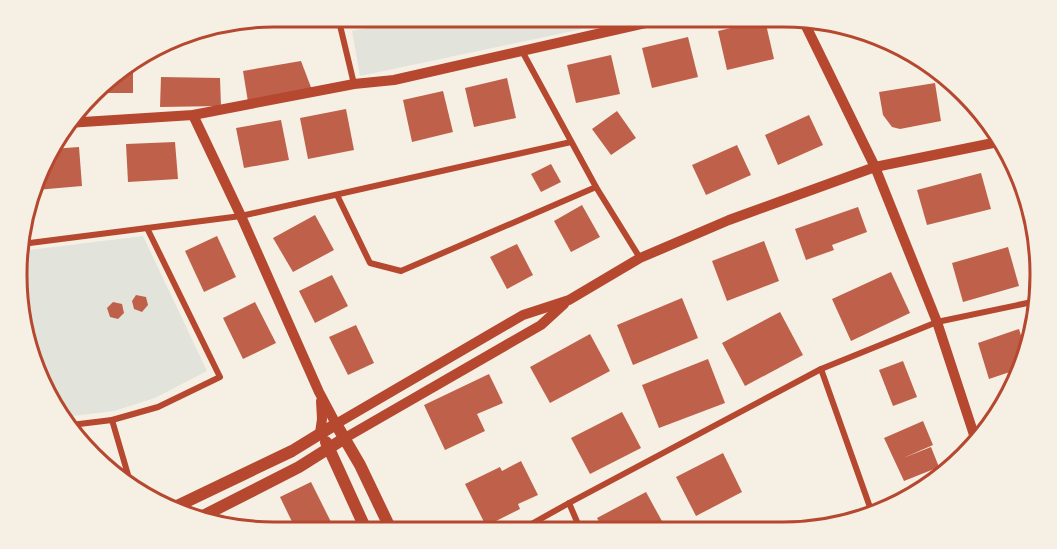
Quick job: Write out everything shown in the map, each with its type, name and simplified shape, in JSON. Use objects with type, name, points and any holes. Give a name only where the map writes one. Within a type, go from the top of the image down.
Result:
[{"type":"main road","points":[[182,504],[292,451],[336,423],[387,522]]},
{"type":"main road","points":[[320,433],[362,522]]},
{"type":"main road","points":[[208,513],[299,467],[345,438]]},
{"type":"street","points":[[341,27],[354,84]]},
{"type":"street","points":[[79,122],[193,115],[354,84],[394,80],[627,27]]},
{"type":"street","points":[[807,29],[875,167],[938,322],[973,432]]},
{"type":"street","points":[[522,50],[596,187],[640,258]]},
{"type":"street","points":[[193,115],[241,216],[319,392],[336,423],[523,315],[569,300]]},
{"type":"street","points":[[29,243],[241,216],[571,142]]},
{"type":"street","points":[[345,438],[536,328],[569,300],[640,258],[729,220],[875,167],[992,143]]},
{"type":"street","points":[[337,195],[370,263],[401,271],[596,187]]},
{"type":"street","points":[[77,424],[112,420],[158,407],[220,377],[147,228]]},
{"type":"street","points":[[535,522],[821,369],[938,322],[1028,305]]},
{"type":"street","points":[[821,369],[870,506]]},
{"type":"street","points":[[319,392],[322,407],[320,433]]},
{"type":"street","points":[[112,420],[128,474]]},
{"type":"street","points":[[569,503],[577,522]]},
{"type":"shaded area","points":[[372,27],[592,27],[360,76],[352,31]]},
{"type":"shaded area","points":[[143,236],[207,371],[155,398],[114,411],[72,416],[53,384],[35,339],[29,307],[28,250]]},
{"type":"building","points":[[735,27],[767,27],[774,59],[727,70],[718,31]]},
{"type":"building","points":[[688,37],[698,77],[652,88],[642,48]]},
{"type":"building","points":[[611,55],[620,94],[576,103],[567,65]]},
{"type":"building","points":[[301,61],[312,90],[248,102],[243,71]]},
{"type":"building","points":[[133,72],[133,93],[106,93]]},
{"type":"building","points":[[161,77],[220,78],[221,106],[160,107]]},
{"type":"building","points":[[507,78],[516,118],[474,127],[465,88]]},
{"type":"building","points":[[935,83],[941,121],[900,129],[892,127],[883,115],[879,92]]},
{"type":"building","points":[[443,91],[453,132],[412,142],[403,100]]},
{"type":"building","points":[[346,109],[354,150],[308,159],[300,118]]},
{"type":"building","points":[[617,111],[636,138],[611,155],[592,129]]},
{"type":"building","points":[[809,115],[823,145],[778,165],[765,135]]},
{"type":"building","points":[[281,120],[289,160],[244,168],[236,128]]},
{"type":"building","points":[[175,142],[178,179],[128,182],[126,144]]},
{"type":"building","points":[[737,145],[751,175],[706,195],[692,165]]},
{"type":"building","points":[[79,147],[82,186],[42,189],[53,165],[62,148]]},
{"type":"building","points":[[551,164],[561,182],[541,192],[531,174]]},
{"type":"building","points":[[981,173],[991,209],[927,225],[917,190]]},
{"type":"building","points":[[582,205],[600,237],[571,252],[554,221]]},
{"type":"building","points":[[858,207],[867,232],[832,245],[834,250],[806,260],[795,229]]},
{"type":"building","points":[[315,215],[334,250],[293,272],[273,238]]},
{"type":"building","points":[[217,236],[236,277],[204,292],[185,251]]},
{"type":"building","points":[[764,241],[779,281],[727,301],[712,261]]},
{"type":"building","points":[[517,244],[533,275],[507,289],[490,257]]},
{"type":"building","points":[[1008,247],[1019,286],[963,302],[952,263]]},
{"type":"building","points":[[891,272],[910,313],[851,341],[832,299]]},
{"type":"building","points":[[332,275],[348,306],[315,323],[299,291]]},
{"type":"building","points":[[136,295],[146,297],[148,305],[142,312],[134,309],[132,301]]},
{"type":"building","points":[[682,298],[698,338],[633,365],[617,325]]},
{"type":"building","points":[[113,302],[122,304],[124,313],[118,319],[110,317],[107,308]]},
{"type":"building","points":[[255,302],[276,343],[243,359],[223,318]]},
{"type":"building","points":[[780,312],[803,355],[745,386],[722,343]]},
{"type":"building","points":[[356,325],[374,363],[348,375],[329,337]]},
{"type":"building","points":[[1019,329],[1022,339],[1010,372],[989,379],[978,343]]},
{"type":"building","points":[[590,334],[610,371],[550,403],[530,367]]},
{"type":"building","points":[[708,359],[725,403],[659,428],[642,385]]},
{"type":"building","points":[[903,361],[917,397],[893,406],[879,370]]},
{"type":"building","points":[[489,374],[503,403],[477,414],[485,431],[445,450],[424,405]]},
{"type":"building","points":[[622,412],[641,448],[590,474],[571,438]]},
{"type":"building","points":[[923,421],[933,445],[903,458],[931,447],[939,467],[904,481],[884,438]]},
{"type":"building","points":[[723,453],[742,492],[696,516],[676,477]]},
{"type":"building","points":[[521,461],[538,495],[518,504],[520,509],[494,522],[484,522],[465,484],[500,467],[502,471]]},
{"type":"building","points":[[311,482],[331,522],[292,522],[280,497]]},
{"type":"building","points":[[646,492],[662,522],[599,522],[597,518]]}]
